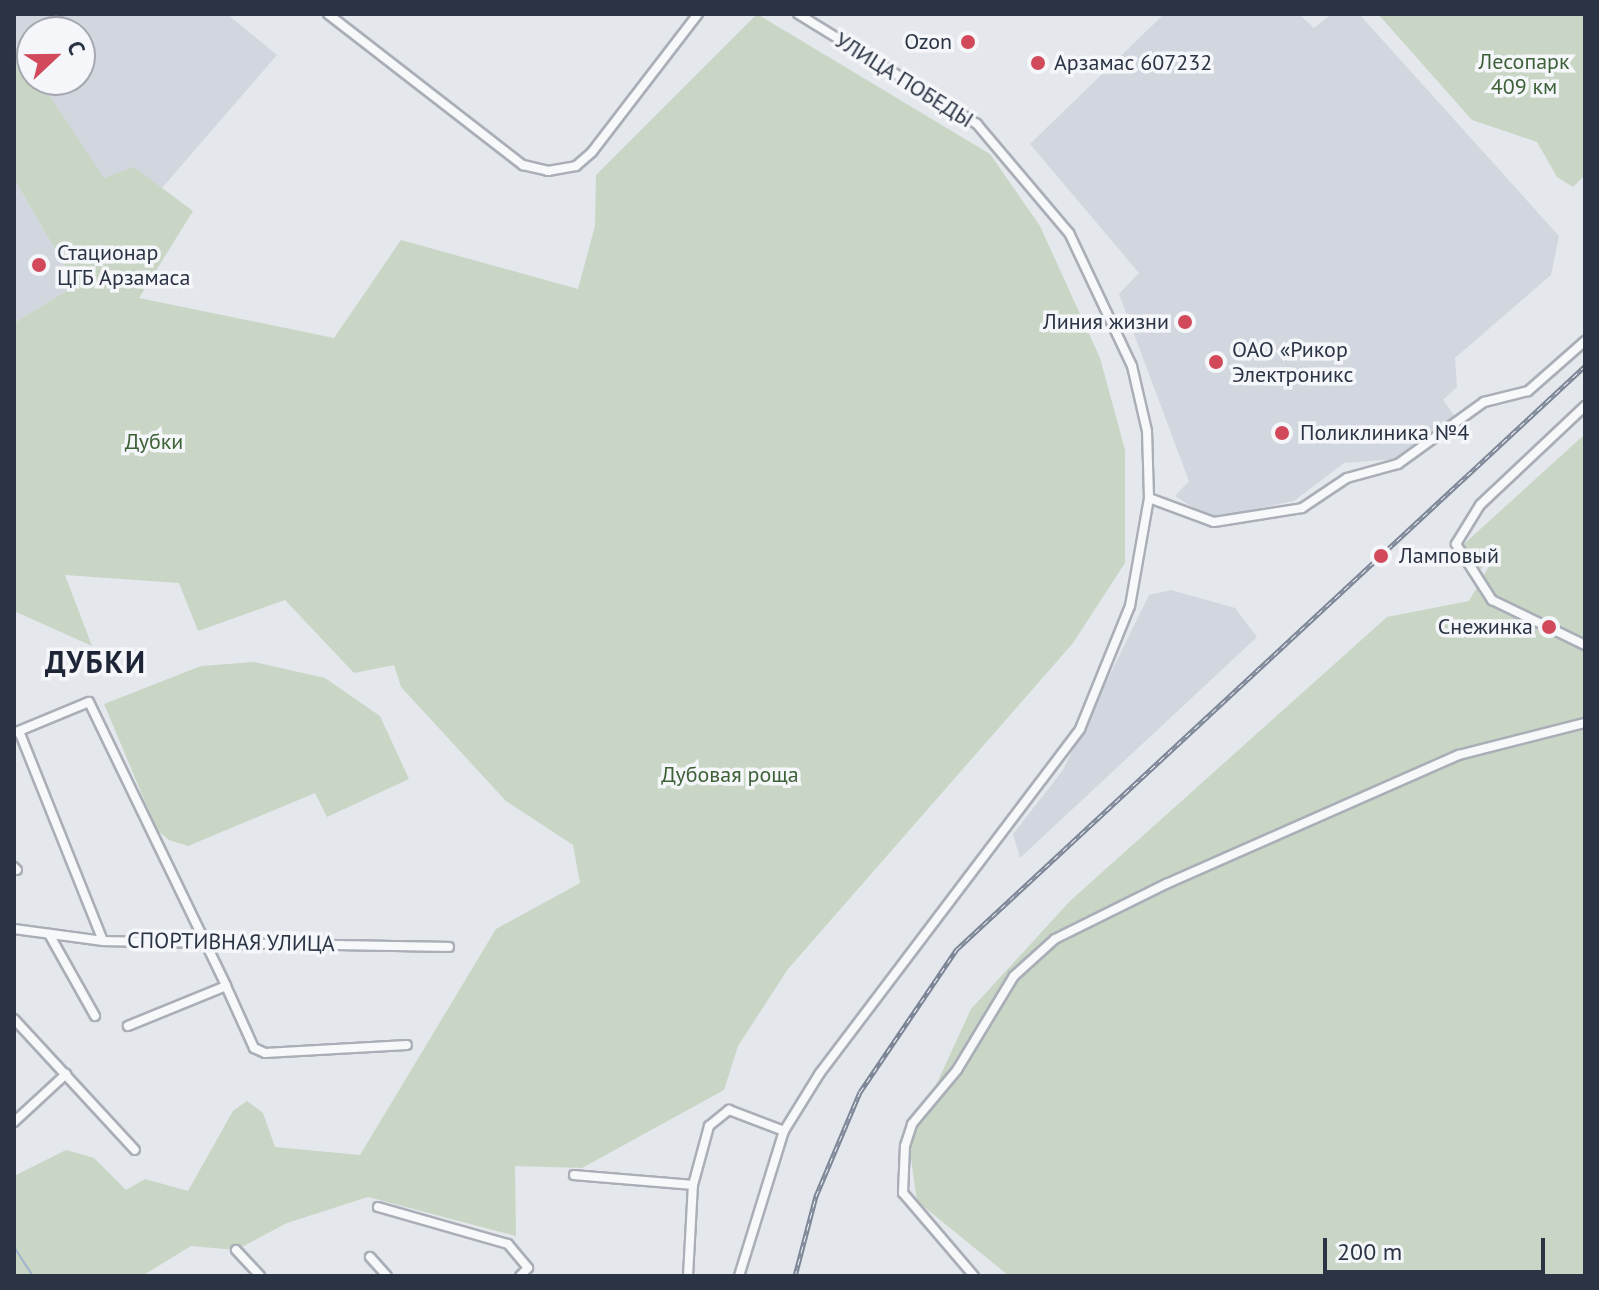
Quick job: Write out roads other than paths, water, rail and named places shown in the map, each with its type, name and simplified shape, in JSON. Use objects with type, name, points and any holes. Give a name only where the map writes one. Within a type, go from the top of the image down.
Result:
[{"type":"street","points":[[328,14],[523,165],[548,171],[576,166],[592,152],[698,14]]},
{"type":"street","name":"УЛИЦА ПОБЕДЫ","points":[[739,1276],[784,1131],[835,1051],[1080,729],[1130,606],[1149,498],[1147,431],[1132,366],[1069,233],[977,124],[798,14]]},
{"type":"street","points":[[1149,498],[1214,522],[1302,508],[1347,478],[1398,464],[1484,402],[1528,391],[1585,341]]},
{"type":"street","points":[[1585,406],[1480,505],[1456,544],[1492,600],[1585,645]]},
{"type":"street","points":[[103,941],[16,732],[89,702],[206,940],[254,1048],[265,1053],[407,1045]]},
{"type":"street","points":[[974,1276],[916,1214],[903,1193],[912,1124],[957,1070],[1014,976],[1055,939],[1459,755],[1585,723]]},
{"type":"street","name":"СПОРТИВНАЯ УЛИЦА","points":[[14,929],[103,941],[206,940],[449,947]]},
{"type":"street","points":[[49,934],[95,1016]]},
{"type":"street","points":[[128,1026],[226,986]]},
{"type":"street","points":[[14,1019],[135,1150]]},
{"type":"street","points":[[14,1122],[66,1074]]},
{"type":"street","points":[[688,1276],[693,1185],[709,1126],[729,1110],[784,1131]]},
{"type":"street","points":[[574,1175],[693,1185]]},
{"type":"street","points":[[378,1207],[508,1244],[528,1268],[520,1276]]},
{"type":"street","points":[[236,1250],[260,1276]]},
{"type":"street","points":[[370,1257],[387,1276]]},
{"type":"waterway","points":[[14,1247],[33,1276]]},
{"type":"railway","points":[[795,1276],[816,1196],[860,1092],[957,949],[1585,366]]},
{"type":"place","name":"Ozon","points":[[968,42]]},
{"type":"place","name":"Арзамас 607232","points":[[1038,63]]},
{"type":"place","name":"Стационар ЦГБ Арзамаса","points":[[39,265]]},
{"type":"place","name":"Линия жизни","points":[[1185,322]]},
{"type":"place","name":"ОАО «Рикор Электроникс","points":[[1216,362]]},
{"type":"place","name":"Поликлиника №4","points":[[1282,433]]},
{"type":"place","name":"Ламповый","points":[[1381,556]]},
{"type":"place","name":"Снежинка","points":[[1549,627]]},
{"type":"district","name":"ДУБКИ","points":[[96,662]]},
{"type":"park label","name":"Лесопарк 409 км","points":[[1524,74]]},
{"type":"park label","name":"Дубки","points":[[154,442]]},
{"type":"park label","name":"Дубовая роща","points":[[730,775]]}]
